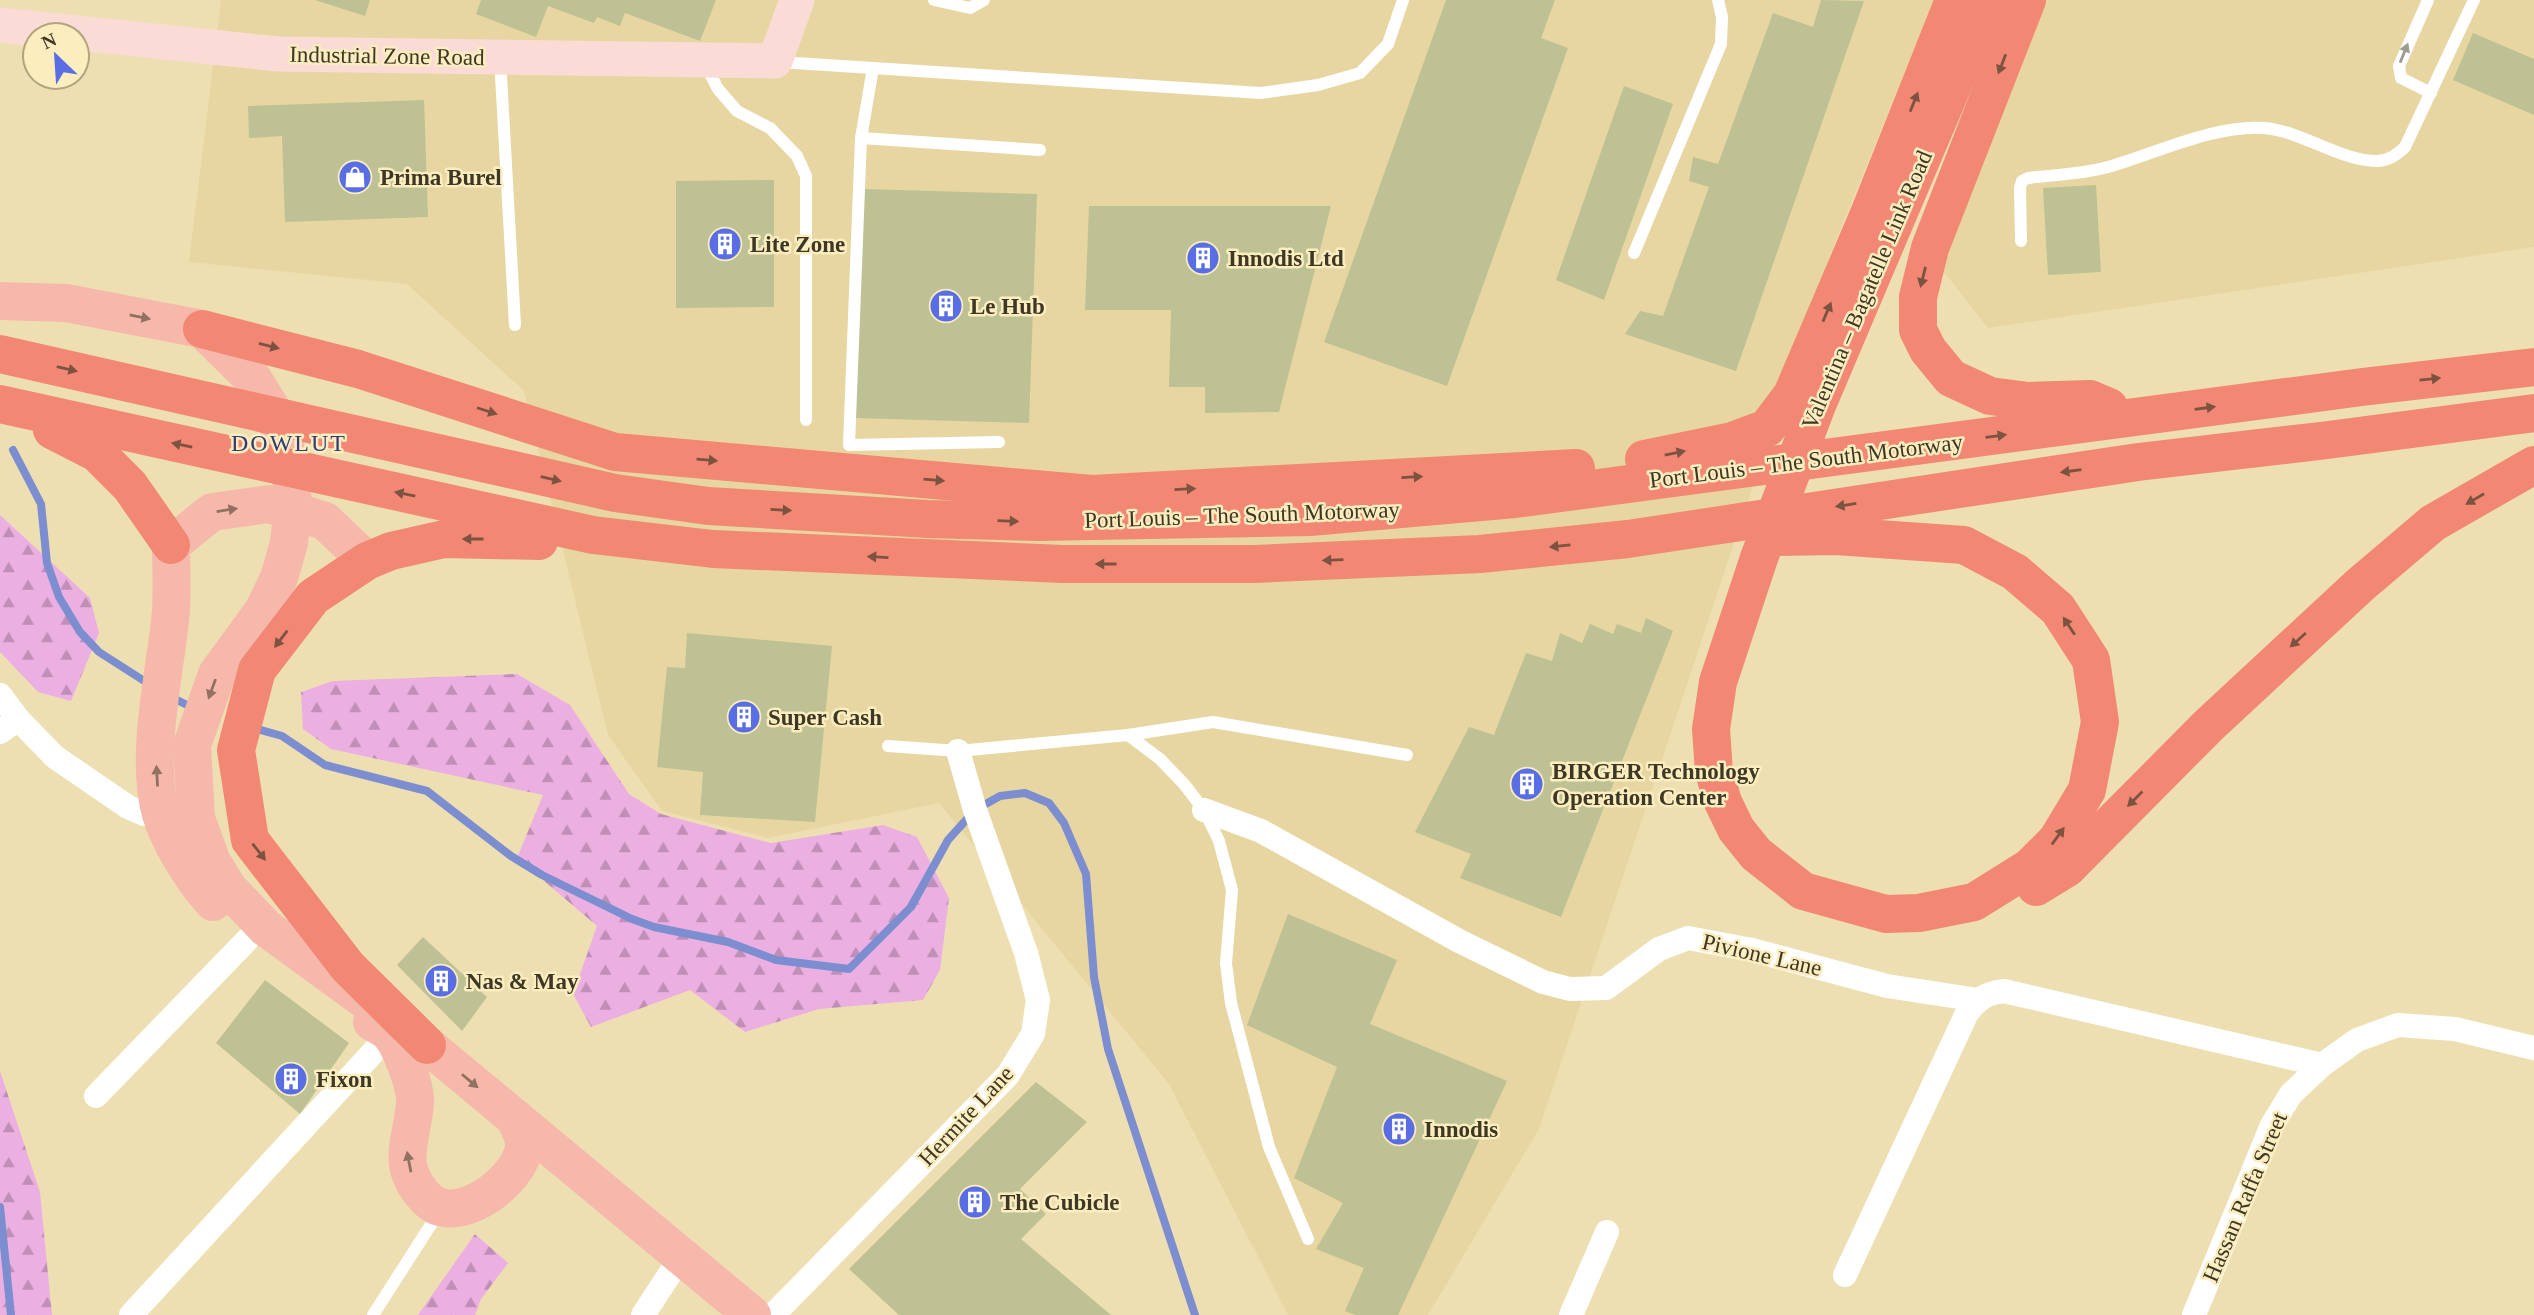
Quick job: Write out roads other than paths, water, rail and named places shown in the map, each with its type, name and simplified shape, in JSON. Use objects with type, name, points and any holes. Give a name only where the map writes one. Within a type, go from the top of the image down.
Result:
[{"type":"highway","points":[[1515,499],[1646,458],[1732,441],[1767,428],[1792,395],[1869,214],[1954,0]]},
{"type":"highway","name":"Valentina – Bagatelle Link Road","points":[[1750,582],[1817,405],[1989,0]]},
{"type":"highway","points":[[2026,0],[1930,248],[1918,297],[1918,330],[1928,350],[1951,378],[1990,396],[2028,401],[2090,399],[2137,417]]},
{"type":"highway","points":[[202,329],[358,369],[615,452],[1092,494],[1623,466]]},
{"type":"highway","name":"Port Louis – The South Motorway","points":[[0,354],[615,493],[708,506],[929,519],[1039,522],[1310,517],[1515,499],[2362,387],[2534,367]]},
{"type":"highway","points":[[0,405],[97,453],[130,486],[171,545]]},
{"type":"highway","name":"Port Louis – The South Motorway","points":[[0,405],[593,535],[713,549],[1063,564],[1254,564],[1480,554],[1628,539],[2138,462],[2534,413]]},
{"type":"highway","points":[[2319,441],[2365,459],[2534,437]]},
{"type":"highway","points":[[1750,582],[1714,630],[1702,657],[1692,698],[1690,757],[1700,801],[1721,838],[1745,867],[1763,886],[1794,906],[1863,929],[1935,929],[1969,921],[2003,908],[2067,868],[2227,708],[2360,585],[2433,523],[2534,465]]},
{"type":"highway","points":[[1092,494],[1187,520]]},
{"type":"highway","points":[[1628,539],[1836,536],[1964,545],[2015,572],[2058,609],[2091,660],[2100,722],[2087,789],[2057,840],[2030,867],[1974,902],[1919,912],[1886,914],[1803,891],[1756,854],[1736,829],[1723,802],[1714,772],[1711,729],[1718,682],[1750,582]]},
{"type":"highway","points":[[427,1045],[348,967],[250,840],[236,750],[257,670],[313,597],[367,561],[391,551],[444,539],[713,549]]},
{"type":"main road","points":[[0,301],[66,303],[202,329],[253,379],[271,408],[284,442],[291,474],[293,504],[289,543],[279,578],[263,611],[217,674],[192,745],[196,818],[211,860],[228,888],[253,916],[427,1045],[752,1315]]},
{"type":"main road","points":[[367,561],[325,521],[269,504],[212,512],[171,545],[171,619],[160,691],[156,774],[161,814],[180,856],[200,885],[248,939],[390,1034],[410,1074],[416,1100],[406,1155],[413,1180],[428,1199],[441,1208],[464,1207],[487,1198],[511,1173],[523,1152],[524,1143],[514,1117]]},
{"type":"main road","points":[[511,1173],[544,1171],[584,1177]]},
{"type":"street","points":[[775,61],[797,0]]},
{"type":"street","name":"Industrial Zone Road","points":[[0,25],[278,54],[775,61]]},
{"type":"street","points":[[0,695],[9,726],[128,807],[144,814],[161,814]]},
{"type":"street","name":"Hermite Lane","points":[[773,1315],[1008,1075],[1034,1034],[1038,1000],[1026,953],[975,810],[958,751]]},
{"type":"street","name":"Pivione Lane","points":[[1204,810],[1261,831],[1461,942],[1543,982],[1570,989],[1606,988],[1659,949],[1688,938],[1752,950],[1887,986],[1978,1000],[1990,992],[2004,991],[2322,1065]]},
{"type":"street","points":[[96,1096],[248,939]]},
{"type":"street","points":[[1845,1275],[1967,1013],[1978,1000]]},
{"type":"street","name":"Hassan Raffa Street","points":[[2194,1315],[2272,1125],[2291,1094],[2322,1065],[2357,1040],[2398,1025],[2455,1029],[2534,1048]]},
{"type":"street","points":[[131,1315],[390,1034]]},
{"type":"street","points":[[1571,1315],[1607,1232]]},
{"type":"street","points":[[643,1315],[681,1257]]},
{"type":"lane","points":[[934,0],[970,8],[984,0]]},
{"type":"lane","points":[[775,61],[1261,93],[1318,85],[1360,73],[1388,44],[1403,0]]},
{"type":"lane","points":[[1634,253],[1721,44],[1718,0]]},
{"type":"lane","points":[[2428,0],[2399,66],[2402,78],[2431,93]]},
{"type":"lane","points":[[2021,240],[2022,181],[2105,168],[2237,129],[2265,128],[2296,135],[2356,157],[2379,161],[2396,155],[2405,147],[2474,0]]},
{"type":"lane","points":[[500,58],[515,325]]},
{"type":"lane","points":[[703,60],[718,89],[737,111],[771,128],[797,156],[806,176],[806,420]]},
{"type":"lane","points":[[873,68],[861,138],[849,445],[999,442]]},
{"type":"lane","points":[[861,138],[1040,150]]},
{"type":"lane","points":[[888,746],[958,751],[1128,735],[1213,722],[1407,755]]},
{"type":"lane","points":[[1128,735],[1160,759],[1184,784],[1204,810],[1219,841],[1232,890],[1226,963],[1231,1003],[1269,1147],[1308,1239]]},
{"type":"lane","points":[[373,1315],[441,1208]]},
{"type":"waterway","points":[[13,450],[41,504],[47,563],[59,597],[80,632],[99,652],[149,684]]},
{"type":"waterway","points":[[169,696],[195,709]]},
{"type":"waterway","points":[[254,728],[282,736],[325,765],[427,791],[511,856],[542,875],[632,919],[654,927],[728,942],[776,960],[849,969],[911,907],[948,840],[975,810],[1000,796],[1025,793],[1049,803],[1064,823],[1086,874],[1094,977],[1108,1049],[1195,1315]]},
{"type":"waterway","points":[[0,1207],[11,1315]]},
{"type":"place","name":"Prima Burel","points":[[355,177]]},
{"type":"place","name":"Lite Zone","points":[[725,244]]},
{"type":"place","name":"Innodis Ltd","points":[[1203,258]]},
{"type":"place","name":"Le Hub","points":[[946,306]]},
{"type":"place","name":"Super Cash","points":[[744,717]]},
{"type":"place","name":"BIRGER Technology Operation Center","points":[[1527,784]]},
{"type":"place","name":"Nas & May","points":[[441,981]]},
{"type":"place","name":"Fixon","points":[[291,1079]]},
{"type":"place","name":"Innodis","points":[[1399,1129]]},
{"type":"place","name":"The Cubicle","points":[[975,1202]]},
{"type":"district","name":"DOWLUT","points":[[289,443]]}]
